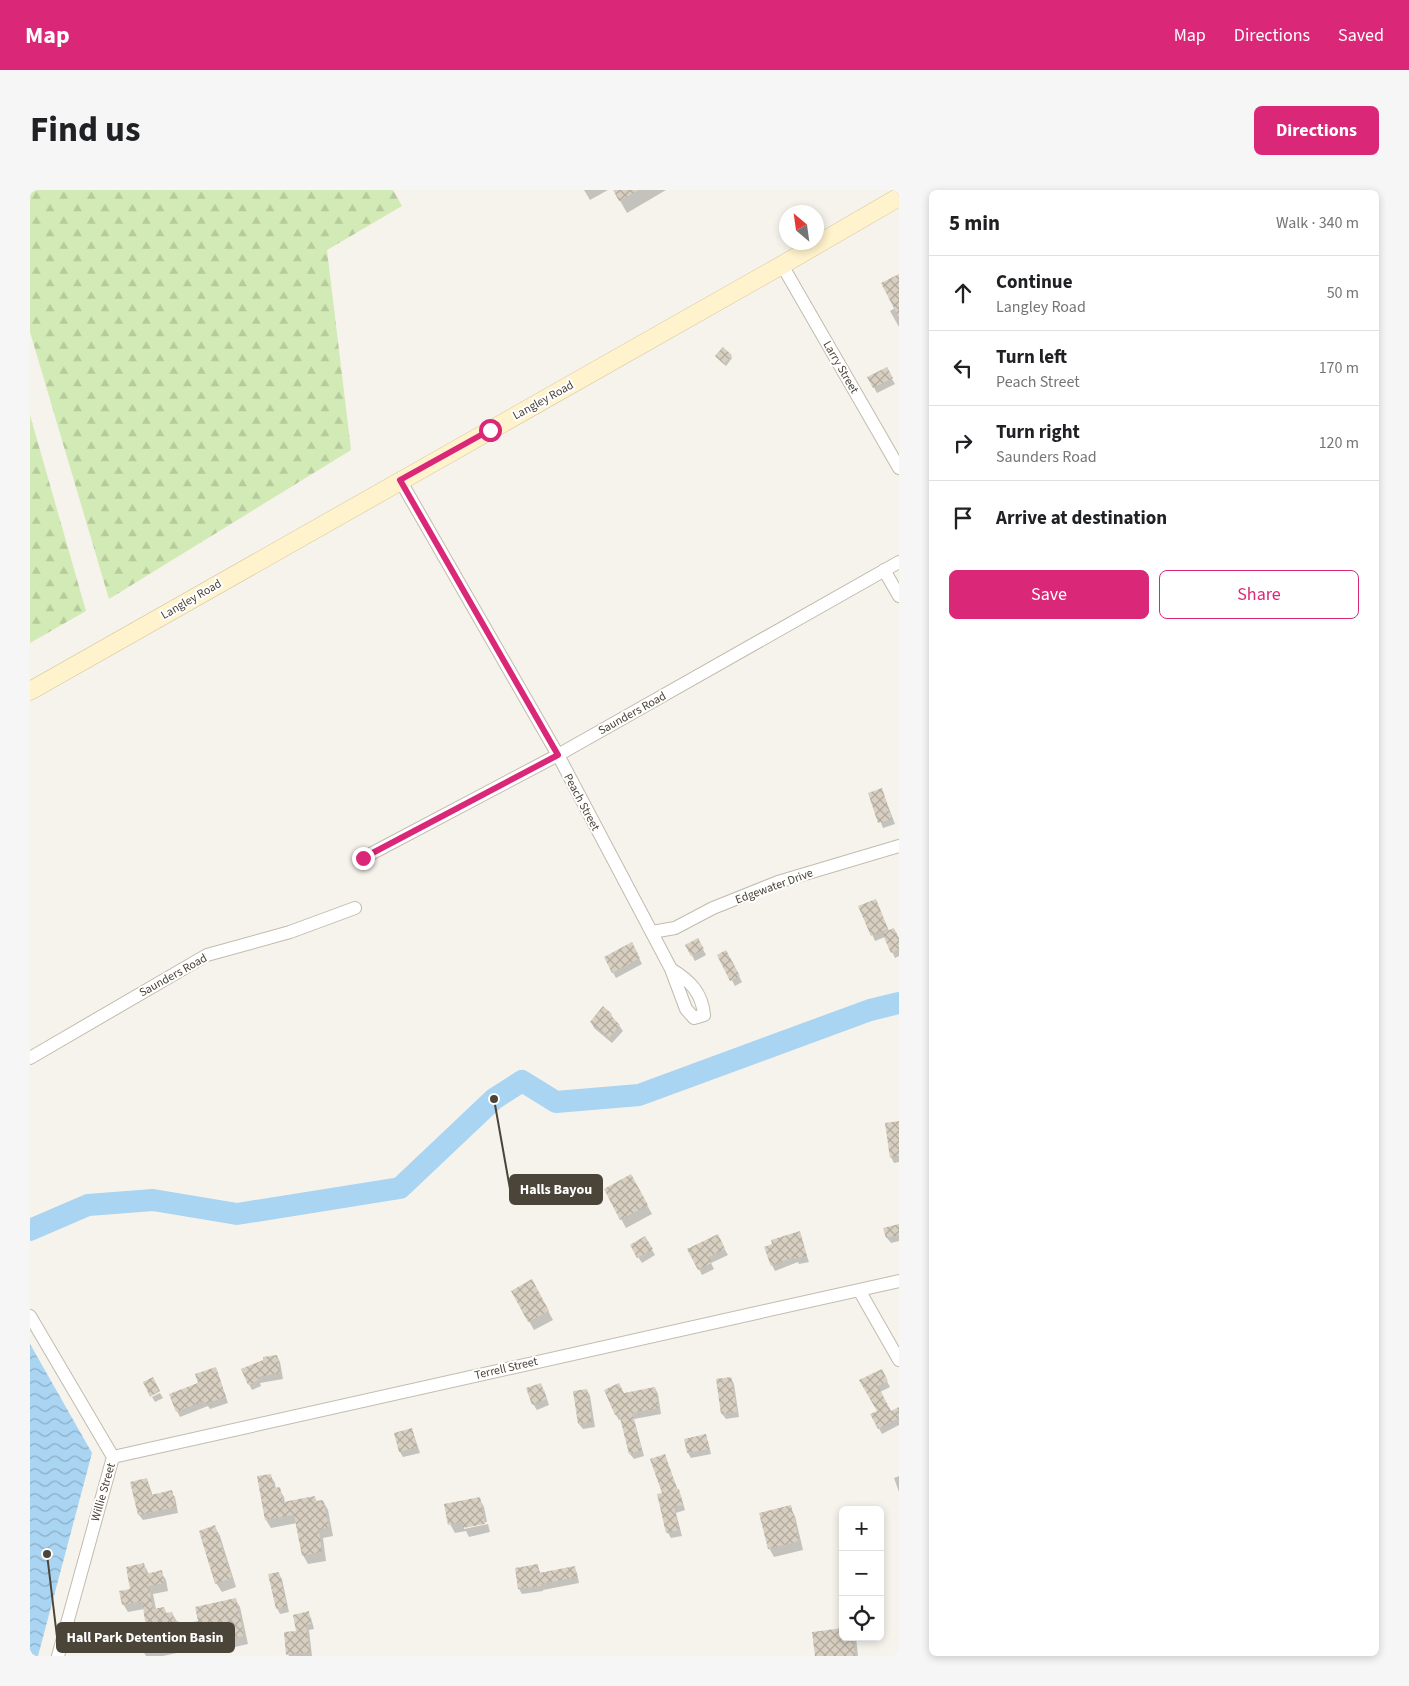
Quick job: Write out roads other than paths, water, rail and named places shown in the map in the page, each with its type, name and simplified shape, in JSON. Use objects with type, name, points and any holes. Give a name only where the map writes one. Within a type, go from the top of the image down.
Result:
[{"type":"street","name":"Langley Road","points":[[30,691],[899,197]]},
{"type":"street","name":"Larry Street","points":[[782,265],[899,468]]},
{"type":"street","name":"Peach Street","points":[[400,480],[558,755],[671,970]]},
{"type":"street","name":"Saunders Road","points":[[363,858],[558,755],[899,562]]},
{"type":"street","points":[[884,570],[899,596]]},
{"type":"street","name":"Edgewater Drive","points":[[652,932],[674,928],[713,908],[778,882],[899,846]]},
{"type":"street","name":"Saunders Road","points":[[30,1058],[207,955],[290,932],[355,908]]},
{"type":"street","name":"Terrell Street","points":[[113,1457],[899,1281]]},
{"type":"street","points":[[859,1290],[899,1360]]},
{"type":"street","name":"Willie Street","points":[[30,1316],[113,1457],[58,1656]]},
{"type":"water","points":[[30,1344],[92,1453],[38,1656],[30,1656]]},
{"type":"waterway","points":[[30,1230],[88,1205],[153,1200],[237,1214],[400,1188],[494,1099],[522,1081],[556,1102],[639,1095],[870,1010],[899,1003]]},
{"type":"place","name":"Halls Bayou","points":[[494,1099]]},
{"type":"place","name":"Hall Park Detention Basin","points":[[47,1554]]}]
